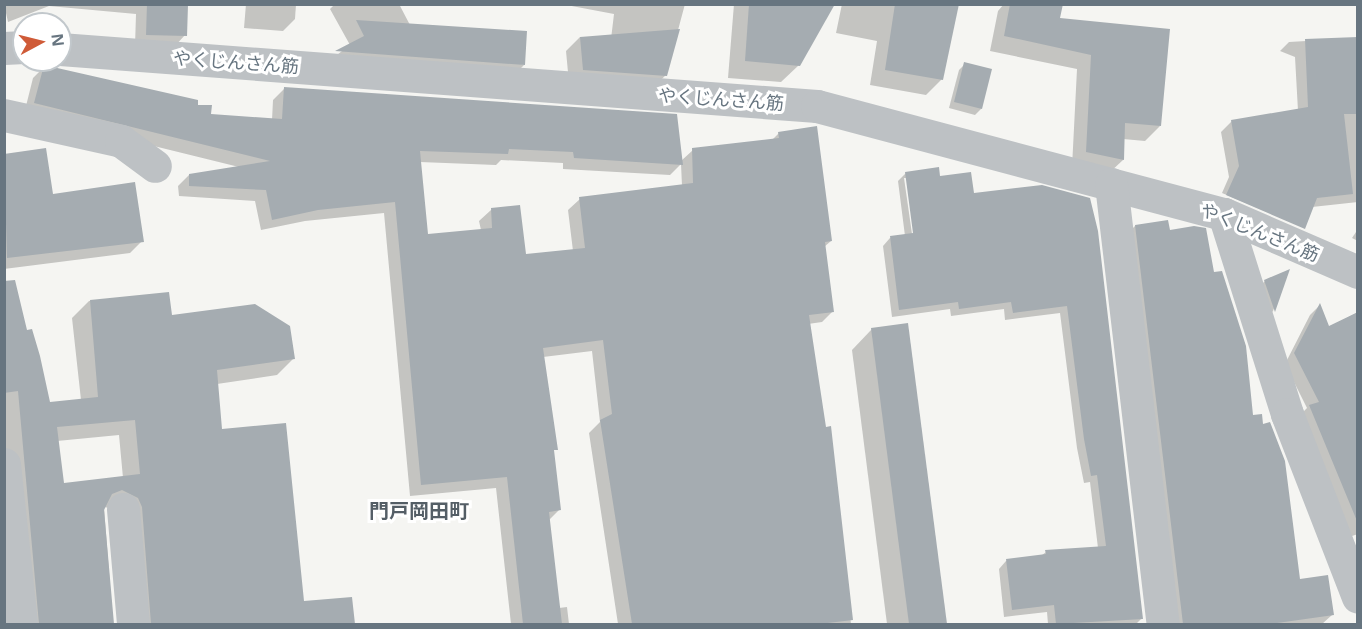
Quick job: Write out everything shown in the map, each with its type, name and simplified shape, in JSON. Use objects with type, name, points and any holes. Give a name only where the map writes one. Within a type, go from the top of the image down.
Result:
[{"type":"street","name":"やくじんさん筋","points":[[72,50],[817,106],[1224,214],[1358,272]]},
{"type":"street","points":[[4,115],[121,141],[155,166]]},
{"type":"street","points":[[1111,184],[1163,624]]},
{"type":"street","points":[[1224,214],[1287,414],[1358,597]]},
{"type":"street","points":[[4,464],[21,624]]},
{"type":"street","points":[[123,509],[133,624]]},
{"type":"building","points":[[147,4],[188,4],[187,36],[146,35]]},
{"type":"building","points":[[749,4],[835,4],[800,66],[745,61]]},
{"type":"building","points":[[895,4],[959,4],[943,80],[885,70]]},
{"type":"building","points":[[1010,4],[1063,4],[1060,18],[1170,29],[1161,126],[1125,123],[1124,160],[1086,152],[1091,55],[1004,36]]},
{"type":"building","points":[[356,20],[527,31],[525,65],[335,51],[364,36]]},
{"type":"building","points":[[680,29],[667,76],[583,70],[580,37]]},
{"type":"building","points":[[1358,37],[1358,114],[1344,114],[1353,194],[1317,198],[1305,229],[1226,195],[1239,166],[1231,120],[1308,107],[1305,39]]},
{"type":"building","points":[[964,62],[992,69],[982,109],[954,102]]},
{"type":"building","points":[[72,71],[198,100],[198,105],[212,105],[211,114],[282,119],[284,87],[677,114],[683,165],[574,158],[573,152],[509,149],[508,154],[420,151],[428,234],[492,228],[491,208],[520,205],[526,254],[585,248],[579,197],[693,183],[692,148],[779,138],[778,132],[817,126],[832,241],[825,242],[834,312],[809,315],[826,427],[831,426],[853,620],[819,624],[632,624],[600,420],[612,414],[603,340],[543,348],[558,450],[554,450],[561,510],[549,512],[562,624],[523,624],[507,477],[421,485],[395,202],[318,210],[272,220],[266,190],[189,186],[189,174],[270,161],[34,103],[42,72]]},
{"type":"building","points":[[46,148],[53,194],[135,182],[144,242],[7,258],[4,154]]},
{"type":"building","points":[[939,167],[940,176],[971,172],[974,193],[1042,185],[1090,198],[1098,231],[1143,619],[1056,624],[1054,605],[1012,610],[1006,559],[1046,554],[1045,550],[1106,546],[1097,475],[1091,476],[1084,439],[1067,306],[1013,313],[1011,302],[959,309],[958,302],[899,310],[890,236],[913,233],[905,172]]},
{"type":"building","points":[[1168,220],[1170,230],[1194,226],[1206,228],[1214,272],[1222,271],[1246,346],[1253,415],[1262,414],[1263,424],[1270,422],[1285,461],[1300,579],[1328,575],[1334,615],[1270,624],[1183,624],[1135,225]]},
{"type":"building","points":[[1290,269],[1275,312],[1264,280]]},
{"type":"building","points":[[15,280],[27,330],[32,329],[40,356],[50,402],[98,397],[90,300],[169,292],[172,315],[255,304],[290,326],[295,359],[217,370],[222,429],[286,423],[304,601],[352,597],[355,624],[151,624],[142,507],[138,498],[122,490],[112,494],[104,510],[114,624],[39,624],[18,391],[4,393],[4,281]],"holes":[[[135,420],[140,474],[64,483],[57,427]]]},
{"type":"building","points":[[1320,303],[1329,326],[1358,312],[1357,521],[1309,405],[1319,402],[1294,353]]},
{"type":"building","points":[[908,323],[947,624],[909,624],[871,328]]},
{"type":"district","name":"門戸岡田町","points":[[419,510]]}]
